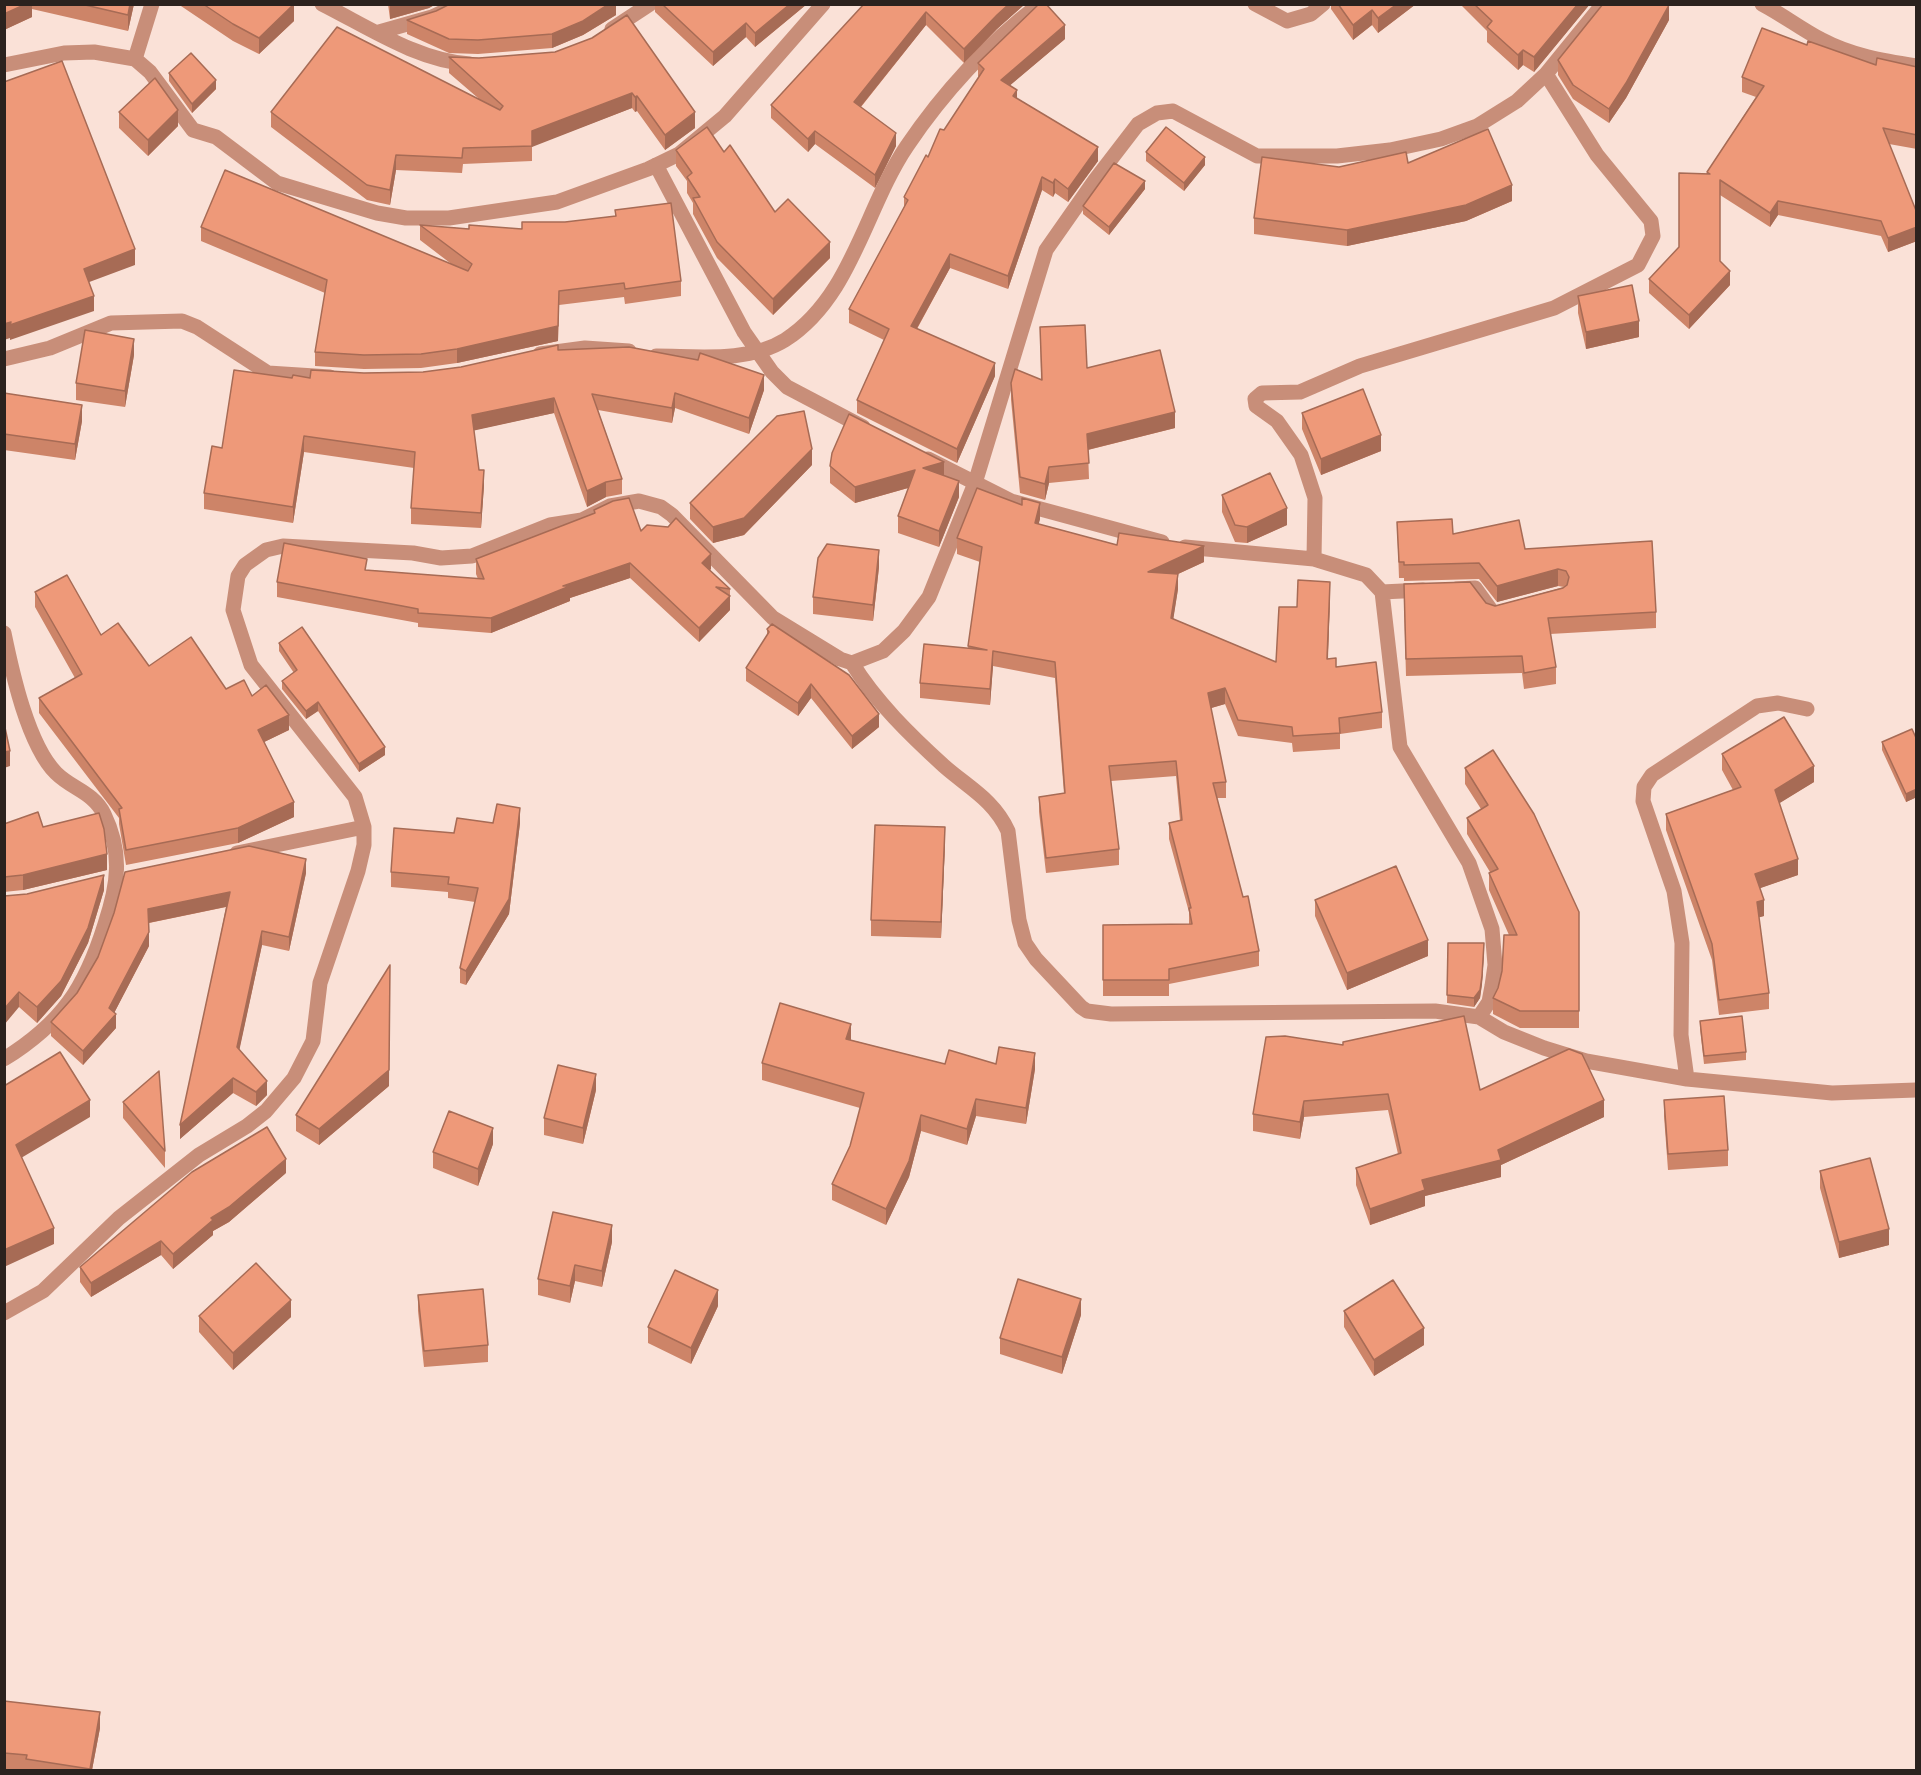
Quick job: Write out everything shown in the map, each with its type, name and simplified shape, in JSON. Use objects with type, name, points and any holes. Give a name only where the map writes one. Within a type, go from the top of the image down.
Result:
[{"type":"street","points":[[135,59],[152,4]]},
{"type":"street","points":[[322,4],[396,43],[447,63],[487,63]]},
{"type":"street","points":[[379,33],[432,17],[460,4]]},
{"type":"street","points":[[597,39],[650,4]]},
{"type":"street","points":[[4,65],[64,53],[94,52],[135,59],[150,72],[193,130],[216,137],[277,183],[377,213],[406,218],[449,218],[557,202],[656,165],[679,154],[725,117],[823,4]]},
{"type":"street","points":[[530,358],[548,351],[594,347],[656,356],[724,356],[756,352],[784,340],[819,308],[849,261],[907,146],[955,86],[1003,36],[1040,4]]},
{"type":"street","points":[[1255,4],[1287,21],[1311,15],[1323,4]]},
{"type":"street","points":[[852,663],[883,651],[904,631],[929,597],[975,483],[1046,250],[1138,124],[1157,113],[1173,111],[1257,156],[1337,156],[1390,150],[1441,139],[1477,126],[1517,102],[1546,74],[1603,4]]},
{"type":"street","points":[[1762,4],[1822,40],[1864,58],[1917,66]]},
{"type":"street","points":[[1314,559],[1315,498],[1301,455],[1277,422],[1256,406],[1255,399],[1262,393],[1300,392],[1360,366],[1554,308],[1638,265],[1649,247],[1654,230],[1651,221],[1597,155],[1546,74]]},
{"type":"street","points":[[656,165],[756,352],[787,387],[874,433]]},
{"type":"street","points":[[4,359],[50,348],[111,323],[182,321],[197,327],[268,373],[342,377]]},
{"type":"street","points":[[914,452],[1011,501],[1177,546],[1314,559],[1366,575],[1382,592],[1400,747],[1468,863],[1492,929],[1495,965],[1492,986],[1489,1002],[1479,1017]]},
{"type":"street","points":[[4,1313],[44,1292],[119,1218],[198,1155],[247,1126],[266,1111],[294,1077],[313,1041],[322,975],[358,871],[364,845],[364,827],[355,798],[251,665],[233,610],[238,576],[254,556],[283,546],[413,553],[441,558],[472,556],[550,525],[582,520],[610,506],[639,501],[651,502],[672,515],[773,618],[840,659],[852,663],[881,700],[925,748],[947,769],[984,796],[1002,818],[1008,831],[1022,934],[1036,959],[1072,1000],[1087,1011],[1122,1014],[1435,1011],[1479,1017],[1504,1032],[1586,1061],[1687,1079],[1833,1093],[1917,1090]]},
{"type":"street","points":[[1382,592],[1475,588],[1492,613],[1504,610]]},
{"type":"street","points":[[4,633],[11,669],[38,746],[56,773],[92,796],[103,812],[124,876],[83,984],[63,1012],[23,1047],[4,1059]]},
{"type":"street","points":[[1687,1079],[1681,1035],[1682,943],[1674,891],[1656,832],[1645,810],[1644,787],[1652,775],[1757,706],[1778,704],[1807,709]]},
{"type":"street","points":[[224,855],[364,827]]},
{"type":"street","points":[[98,882],[124,876]]},
{"type":"building","points":[[4,4],[26,4],[4,14]]},
{"type":"building","points":[[81,4],[130,4],[128,15]]},
{"type":"building","points":[[203,4],[294,4],[259,38]]},
{"type":"building","points":[[450,4],[609,4],[583,21],[552,34],[478,40],[449,39],[407,20]]},
{"type":"building","points":[[662,4],[790,4],[755,33],[746,23],[713,52]]},
{"type":"building","points":[[864,4],[1009,4],[964,49],[926,12],[854,102],[896,133],[875,175],[815,131],[808,139],[771,105]]},
{"type":"building","points":[[1039,4],[1046,4],[1065,25],[1001,80],[1017,90],[1013,96],[1098,147],[1068,189],[1055,179],[1053,183],[1042,177],[1008,276],[950,254],[911,326],[995,363],[957,449],[857,400],[889,329],[849,309],[908,200],[904,197],[926,155],[928,157],[940,129],[944,130],[984,69],[978,63]]},
{"type":"building","points":[[1338,4],[1397,4],[1378,18],[1372,10],[1353,25]]},
{"type":"building","points":[[1474,4],[1578,4],[1534,57],[1523,50],[1518,55],[1487,27],[1492,21]]},
{"type":"building","points":[[1603,4],[1669,5],[1609,109],[1573,85],[1558,60]]},
{"type":"building","points":[[627,15],[695,112],[665,135],[637,96],[635,97],[632,93],[532,131],[532,146],[463,148],[462,158],[396,155],[390,190],[367,185],[271,112],[337,27],[500,110],[503,106],[449,57],[479,58],[555,52],[592,38]]},
{"type":"building","points":[[1762,28],[1807,45],[1808,41],[1876,65],[1877,58],[1917,67],[1917,135],[1883,128],[1917,213],[1917,227],[1888,238],[1881,221],[1778,201],[1770,213],[1720,180],[1720,261],[1730,271],[1689,315],[1649,279],[1679,247],[1679,173],[1710,174],[1707,172],[1764,86],[1742,77]]},
{"type":"building","points":[[191,53],[216,80],[192,104],[169,73]]},
{"type":"building","points":[[62,61],[135,249],[84,269],[94,296],[10,325],[11,322],[4,324],[4,82]]},
{"type":"building","points":[[155,78],[178,110],[148,140],[119,112]]},
{"type":"building","points":[[707,127],[724,152],[730,145],[775,212],[788,199],[830,242],[773,299],[717,242],[693,198],[700,197],[687,177],[692,173],[676,150]]},
{"type":"building","points":[[1166,127],[1205,157],[1184,183],[1146,152]]},
{"type":"building","points":[[1488,129],[1512,185],[1466,205],[1347,230],[1254,218],[1262,157],[1339,167],[1406,152],[1408,163]]},
{"type":"building","points":[[1114,163],[1145,181],[1109,227],[1083,206]]},
{"type":"building","points":[[225,170],[468,271],[472,264],[420,225],[469,229],[469,225],[522,229],[522,222],[565,222],[616,216],[615,210],[671,203],[681,281],[625,289],[624,283],[559,291],[558,326],[457,349],[421,354],[364,355],[315,352],[327,280],[201,227]]},
{"type":"building","points":[[1632,285],[1639,321],[1586,332],[1578,296]]},
{"type":"building","points":[[1085,325],[1087,368],[1160,350],[1175,412],[1087,434],[1089,463],[1049,467],[1045,484],[1020,477],[1011,383],[1015,369],[1042,380],[1040,327]]},
{"type":"building","points":[[85,330],[134,339],[125,391],[76,383]]},
{"type":"building","points":[[558,345],[558,350],[629,347],[698,360],[700,353],[764,375],[749,418],[675,393],[672,408],[592,394],[622,479],[606,482],[587,491],[554,398],[472,415],[479,470],[484,470],[481,513],[411,508],[415,452],[304,436],[293,507],[204,493],[212,446],[222,448],[234,370],[292,378],[293,375],[310,378],[311,370],[364,373],[423,372],[461,367]]},
{"type":"building","points":[[1363,389],[1381,435],[1321,459],[1302,413]]},
{"type":"building","points":[[4,393],[82,405],[75,444],[4,434]]},
{"type":"building","points":[[804,411],[812,449],[744,518],[713,527],[690,503],[777,416]]},
{"type":"building","points":[[849,414],[944,462],[923,468],[959,481],[939,531],[898,516],[915,470],[855,487],[830,466],[832,453]]},
{"type":"building","points":[[1270,473],[1287,508],[1247,527],[1235,525],[1222,495]]},
{"type":"building","points":[[977,488],[1022,505],[1022,498],[1040,503],[1035,523],[1117,545],[1119,533],[1204,546],[1148,572],[1178,574],[1171,618],[1276,662],[1279,607],[1297,607],[1298,580],[1330,582],[1327,659],[1336,658],[1336,667],[1376,662],[1382,712],[1339,718],[1340,733],[1293,736],[1292,727],[1238,720],[1225,688],[1208,693],[1226,782],[1213,783],[1243,897],[1248,896],[1259,951],[1169,969],[1169,980],[1103,980],[1103,925],[1192,924],[1189,908],[1191,908],[1169,823],[1182,820],[1176,761],[1109,766],[1119,849],[1046,858],[1039,797],[1065,793],[1055,662],[993,651],[990,689],[920,683],[924,644],[987,650],[968,646],[982,547],[957,538]]},
{"type":"building","points":[[629,498],[641,531],[647,525],[668,527],[676,518],[711,554],[702,563],[730,589],[716,587],[730,596],[699,628],[630,563],[563,586],[570,586],[491,618],[418,613],[418,609],[277,582],[284,543],[367,559],[365,570],[484,579],[476,559],[595,513],[594,510],[613,501]]},
{"type":"building","points":[[1452,519],[1453,534],[1519,520],[1525,549],[1652,541],[1656,612],[1548,618],[1556,667],[1524,673],[1522,656],[1406,659],[1404,584],[1470,582],[1486,603],[1495,606],[1567,585],[1569,577],[1566,571],[1558,569],[1497,586],[1479,563],[1404,565],[1404,562],[1399,562],[1397,522]]},
{"type":"building","points":[[827,544],[879,550],[873,605],[813,597],[818,558]]},
{"type":"building","points":[[67,575],[101,635],[118,623],[149,666],[191,637],[226,689],[244,680],[252,696],[266,685],[289,715],[258,730],[294,802],[238,828],[126,850],[119,809],[122,808],[39,698],[82,674],[35,592]]},
{"type":"building","points":[[772,624],[849,675],[879,714],[852,736],[811,684],[798,703],[746,668]]},
{"type":"building","points":[[302,627],[385,747],[359,764],[318,702],[306,711],[282,681],[297,670],[279,643]]},
{"type":"building","points":[[1784,717],[1814,766],[1775,790],[1798,859],[1755,874],[1764,900],[1757,902],[1769,993],[1719,1000],[1712,944],[1666,814],[1741,787],[1722,754]]},
{"type":"building","points":[[4,723],[10,751],[4,752]]},
{"type":"building","points":[[1912,729],[1917,740],[1917,789],[1906,794],[1882,742]]},
{"type":"building","points":[[1493,750],[1534,814],[1579,912],[1579,1011],[1520,1011],[1493,998],[1502,971],[1504,935],[1517,935],[1489,873],[1498,869],[1467,818],[1488,805],[1465,768]]},
{"type":"building","points":[[497,804],[520,808],[509,899],[466,971],[460,968],[478,888],[448,884],[449,877],[391,872],[394,828],[454,833],[457,818],[493,823]]},
{"type":"building","points":[[38,812],[43,827],[99,813],[104,829],[107,854],[23,875],[4,877],[4,824]]},
{"type":"building","points":[[875,825],[945,827],[941,922],[871,920]]},
{"type":"building","points":[[249,846],[306,859],[289,937],[262,931],[237,1047],[267,1081],[256,1092],[233,1078],[180,1125],[230,892],[148,909],[149,932],[109,1008],[116,1014],[83,1051],[51,1022],[77,993],[98,957],[114,913],[125,872]]},
{"type":"building","points":[[1396,866],[1428,940],[1347,973],[1315,900]]},
{"type":"building","points":[[104,875],[88,928],[61,981],[37,1007],[19,992],[4,1009],[4,896],[27,894]]},
{"type":"building","points":[[1448,943],[1484,943],[1480,990],[1474,998],[1447,995]]},
{"type":"building","points":[[390,965],[389,1070],[319,1129],[296,1115]]},
{"type":"building","points":[[780,1003],[851,1024],[846,1039],[945,1064],[949,1050],[996,1064],[999,1047],[1035,1053],[1026,1108],[976,1099],[967,1129],[921,1115],[909,1161],[886,1209],[832,1184],[850,1146],[864,1093],[762,1063]]},
{"type":"building","points":[[1464,1016],[1480,1090],[1569,1049],[1582,1054],[1604,1100],[1498,1150],[1501,1160],[1422,1180],[1425,1190],[1370,1209],[1356,1168],[1401,1153],[1388,1094],[1304,1101],[1300,1122],[1253,1114],[1266,1037],[1285,1036],[1343,1045],[1343,1042]]},
{"type":"building","points":[[1742,1016],[1746,1052],[1704,1056],[1700,1021]]},
{"type":"building","points":[[60,1052],[90,1100],[16,1145],[54,1228],[4,1250],[4,1086]]},
{"type":"building","points":[[558,1065],[596,1074],[583,1128],[544,1118]]},
{"type":"building","points":[[159,1071],[165,1151],[123,1102]]},
{"type":"building","points":[[1724,1096],[1728,1150],[1668,1154],[1664,1100]]},
{"type":"building","points":[[449,1111],[493,1128],[478,1169],[433,1152]]},
{"type":"building","points":[[267,1127],[286,1159],[229,1207],[211,1218],[213,1220],[173,1254],[161,1241],[91,1283],[80,1267],[192,1172]]},
{"type":"building","points":[[1870,1158],[1889,1229],[1839,1242],[1820,1171]]},
{"type":"building","points":[[553,1212],[612,1225],[602,1271],[575,1265],[570,1286],[538,1279]]},
{"type":"building","points":[[256,1263],[291,1300],[233,1353],[199,1316]]},
{"type":"building","points":[[675,1270],[718,1290],[691,1348],[648,1327]]},
{"type":"building","points":[[1018,1279],[1081,1299],[1062,1357],[1000,1338]]},
{"type":"building","points":[[1393,1280],[1424,1328],[1374,1360],[1344,1311]]},
{"type":"building","points":[[483,1289],[488,1345],[424,1351],[418,1295]]},
{"type":"building","points":[[4,1701],[100,1712],[90,1769],[26,1759],[27,1755],[4,1753]]}]
